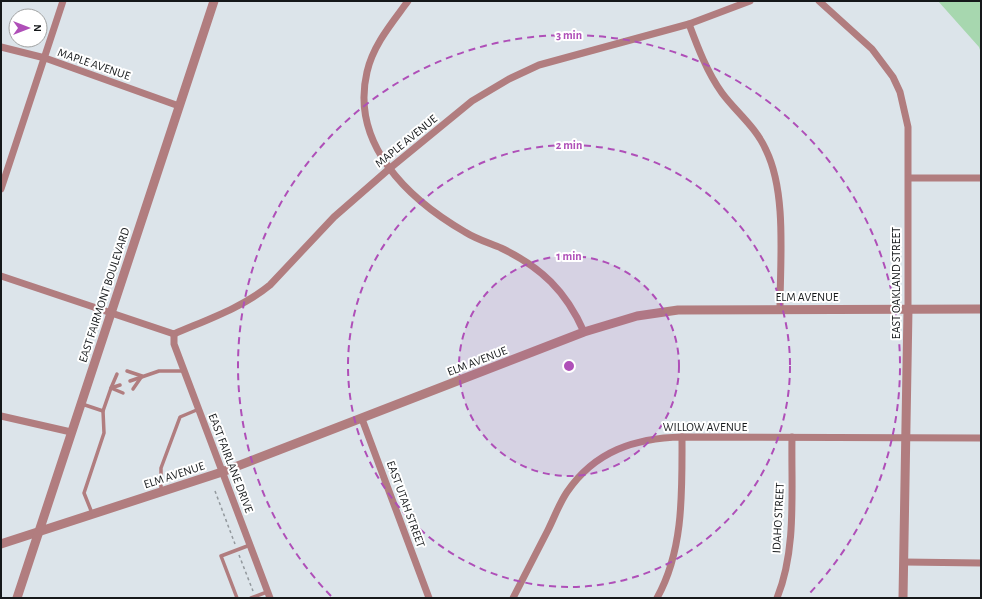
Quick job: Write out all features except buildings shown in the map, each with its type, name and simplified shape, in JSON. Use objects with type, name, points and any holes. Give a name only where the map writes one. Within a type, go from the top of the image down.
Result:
[{"type":"street","points":[[1,189],[63,1]]},
{"type":"street","name":"EAST FAIRMONT BOULEVARD","points":[[17,598],[40,531],[80,403],[214,1]]},
{"type":"street","points":[[408,1],[378,43],[367,71],[364,103],[371,138],[389,169],[411,193],[438,216],[467,233],[513,254],[538,269],[561,293],[576,314],[584,332]]},
{"type":"street","name":"MAPLE AVENUE","points":[[174,334],[245,302],[270,286],[334,217],[389,169],[472,101],[524,71],[561,58],[689,24],[750,1]]},
{"type":"street","name":"EAST OAKLAND STREET","points":[[819,1],[872,48],[893,77],[900,92],[908,127],[908,309],[903,598]]},
{"type":"street","points":[[689,24],[709,72],[722,93],[759,136],[774,168],[779,215],[780,309]]},
{"type":"street","name":"MAPLE AVENUE","points":[[1,47],[45,58],[179,106]]},
{"type":"street","points":[[909,178],[981,178]]},
{"type":"street","points":[[1,276],[174,334]]},
{"type":"street","name":"ELM AVENUE","points":[[1,544],[222,472],[584,332],[620,320],[678,310],[981,309]]},
{"type":"street","name":"EAST FAIRLANE DRIVE","points":[[174,334],[174,344],[269,595]]},
{"type":"street","points":[[1,416],[71,432]]},
{"type":"street","name":"EAST UTAH STREET","points":[[362,418],[429,598]]},
{"type":"street","points":[[656,598],[668,571],[678,530],[682,503],[682,437]]},
{"type":"street","name":"WILLOW AVENUE","points":[[513,598],[566,493],[584,472],[600,459],[632,443],[647,439],[682,437],[981,438]]},
{"type":"street","name":"IDAHO STREET","points":[[777,598],[787,560],[791,525],[792,437]]},
{"type":"street","points":[[904,562],[981,562]]},
{"type":"lane","points":[[127,371],[142,376]]},
{"type":"lane","points":[[130,381],[159,371],[184,371]]},
{"type":"lane","points":[[92,514],[84,493],[104,433],[103,411],[117,374]]},
{"type":"lane","points":[[133,389],[142,376]]},
{"type":"lane","points":[[111,388],[120,385]]},
{"type":"lane","points":[[111,388],[123,392]]},
{"type":"lane","points":[[80,403],[103,411]]},
{"type":"lane","points":[[161,492],[161,468],[180,417],[199,409]]},
{"type":"lane","points":[[237,598],[221,556],[250,545]]},
{"type":"lane","points":[[251,598],[269,595]]},
{"type":"green space","points":[[938,1],[981,1],[981,53],[979,47]]}]
